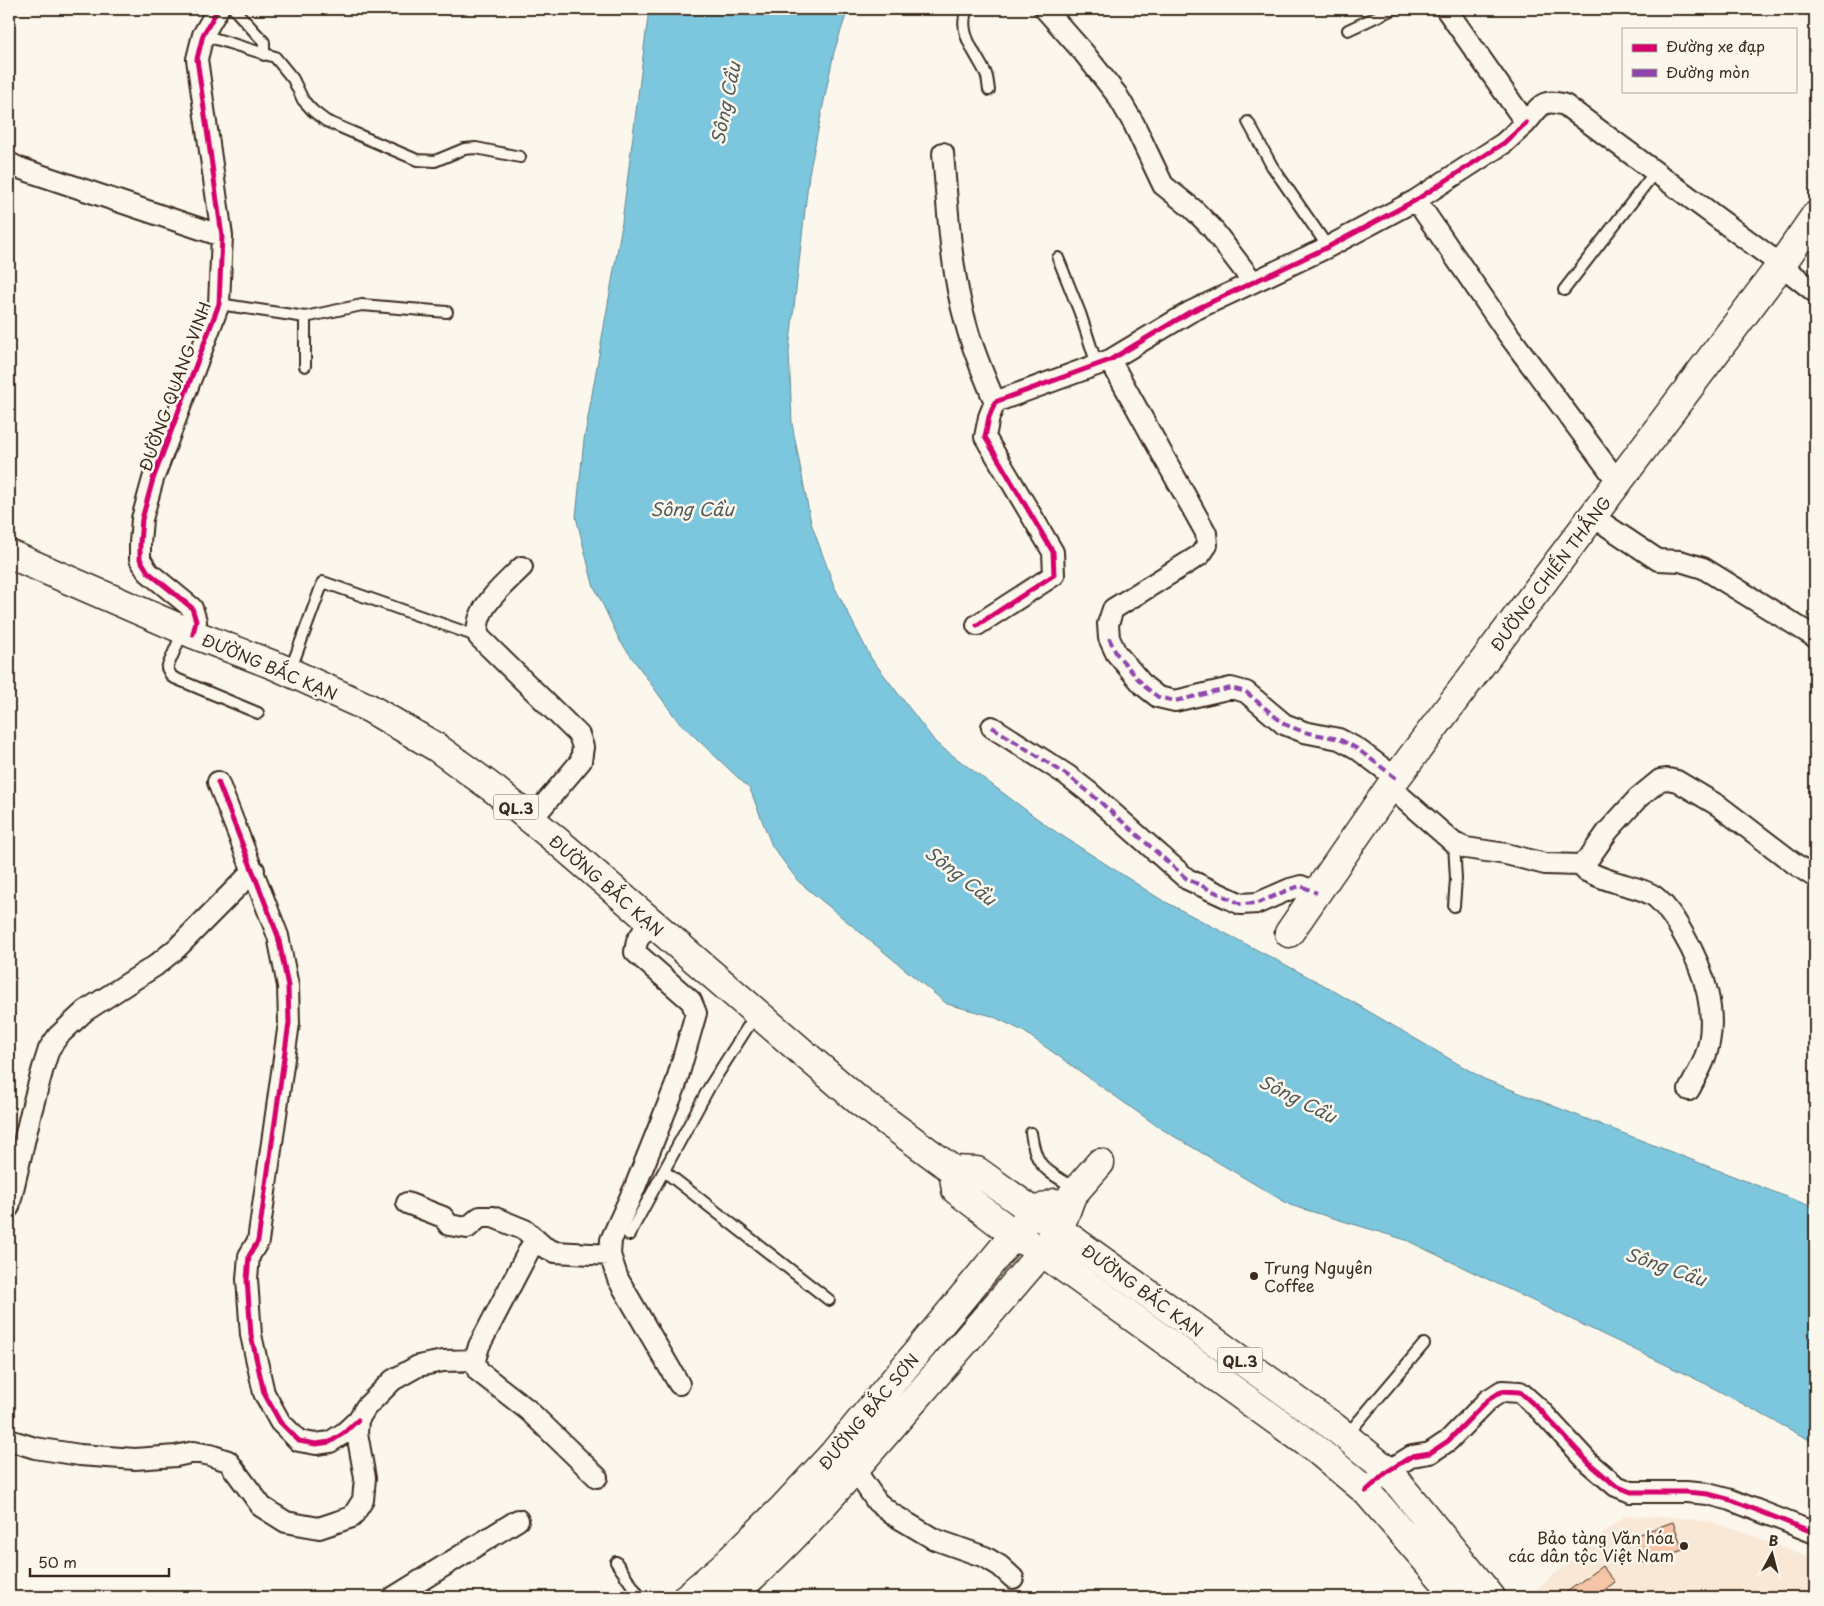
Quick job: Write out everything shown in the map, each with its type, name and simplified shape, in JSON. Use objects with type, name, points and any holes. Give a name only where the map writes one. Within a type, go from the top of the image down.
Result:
[{"type":"main road","name":"ĐƯỜNG CHIẾN THẮNG","points":[[1290,933],[1393,783],[1782,265],[1815,216]]},
{"type":"main road","name":"ĐƯỜNG BẮC KẠN","points":[[9,554],[188,632],[290,672],[369,708],[436,748],[495,790],[860,1100],[953,1170],[977,1171],[1345,1437],[1388,1472],[1491,1597]]},
{"type":"main road","points":[[1033,1212],[1074,1192],[1100,1163]]},
{"type":"main road","name":"ĐƯỜNG BẮC KẠN","points":[[953,1170],[956,1190],[1015,1235],[1042,1252],[1316,1450],[1366,1491],[1458,1597]]},
{"type":"main road","name":"ĐƯỜNG BẮC SƠN","points":[[729,1597],[745,1584],[806,1523],[855,1470],[1042,1252],[1059,1230],[1074,1192]]},
{"type":"main road","name":"ĐƯỜNG BẮC SƠN","points":[[687,1597],[726,1564],[783,1508],[833,1454],[1033,1212]]},
{"type":"street","name":"ĐƯỜNG QUANG VINH","points":[[188,632],[196,621],[192,608],[148,572],[140,559],[140,542],[142,519],[153,478],[219,304],[222,236],[197,60],[203,35],[218,9]]},
{"type":"street","points":[[1045,9],[1084,53],[1117,95],[1134,124],[1163,185],[1193,209],[1211,227],[1253,282]]},
{"type":"street","points":[[1446,9],[1526,123]]},
{"type":"street","points":[[995,402],[1103,362],[1190,312],[1328,247],[1416,200],[1504,142],[1544,104],[1552,101],[1565,105],[1782,265],[1815,292]]},
{"type":"street","points":[[943,153],[951,248],[965,322],[976,358],[995,402],[989,417],[985,436],[1053,552],[1054,575],[978,625]]},
{"type":"street","points":[[9,163],[222,236]]},
{"type":"street","points":[[1416,200],[1508,334],[1618,482]]},
{"type":"street","points":[[1103,362],[1206,533],[1207,545],[1200,556],[1113,609],[1108,624],[1109,638],[1116,653],[1144,686],[1158,697],[1175,700],[1231,688],[1246,692],[1284,724],[1304,732],[1339,739],[1356,748],[1454,843],[1466,848],[1506,854],[1545,864],[1580,865],[1589,858],[1608,831],[1638,798],[1660,780],[1668,779],[1676,781],[1719,806],[1815,877]]},
{"type":"street","points":[[1592,516],[1658,560],[1680,561],[1703,568],[1815,637]]},
{"type":"street","points":[[522,567],[495,593],[482,613],[478,624],[479,637],[579,735],[584,747],[581,761],[531,820]]},
{"type":"street","points":[[992,727],[1074,781],[1187,879],[1241,904],[1258,904],[1301,886],[1317,893]]},
{"type":"street","points":[[218,782],[254,870],[278,936],[288,986],[289,1023],[258,1242],[250,1256],[247,1279],[250,1335],[264,1393],[280,1422],[299,1441],[316,1444],[330,1442],[344,1433],[358,1420],[366,1406],[393,1380],[418,1366],[443,1361],[475,1360]]},
{"type":"street","points":[[1580,865],[1586,871],[1645,891],[1656,898],[1674,918],[1688,941],[1700,968],[1710,1004],[1710,1031],[1705,1058],[1689,1090]]},
{"type":"street","points":[[9,1206],[31,1112],[49,1049],[53,1042],[85,1011],[155,966],[177,948],[254,870]]},
{"type":"street","points":[[650,921],[637,941],[635,952],[691,1001],[696,1013],[675,1087],[635,1187],[611,1240],[610,1255],[618,1279],[679,1384]]},
{"type":"street","points":[[407,1204],[443,1216],[449,1225],[462,1228],[468,1228],[480,1217],[493,1217],[525,1230],[544,1247],[555,1252],[610,1255]]},
{"type":"street","points":[[535,1239],[479,1346],[475,1360],[478,1371],[528,1410],[597,1477]]},
{"type":"street","points":[[1366,1491],[1388,1472],[1412,1456],[1430,1453],[1448,1441],[1488,1400],[1502,1391],[1520,1392],[1540,1410],[1589,1463],[1616,1486],[1631,1492],[1708,1494],[1731,1500],[1815,1533]]},
{"type":"street","points":[[9,1440],[35,1448],[80,1455],[136,1459],[176,1456],[194,1452],[210,1454],[228,1462],[262,1507],[286,1522],[319,1528],[352,1517],[363,1500],[365,1478],[357,1433],[358,1420]]},
{"type":"street","points":[[855,1470],[877,1502],[892,1514],[934,1540],[985,1557],[1000,1566],[1013,1578]]},
{"type":"street","points":[[394,1597],[518,1520]]},
{"type":"lane","points":[[234,9],[264,42],[264,55]]},
{"type":"lane","points":[[967,9],[963,18],[964,32],[974,56],[986,76],[989,90]]},
{"type":"lane","points":[[1348,30],[1392,9]]},
{"type":"lane","points":[[203,35],[275,57],[293,79],[303,100],[326,121],[417,160],[435,161],[464,150],[476,148],[520,157]]},
{"type":"lane","points":[[1248,122],[1272,166],[1328,247]]},
{"type":"lane","points":[[1564,290],[1655,172]]},
{"type":"lane","points":[[1058,258],[1080,313],[1103,362]]},
{"type":"lane","points":[[219,304],[305,318],[362,305],[446,312]]},
{"type":"lane","points":[[305,318],[305,366]]},
{"type":"lane","points":[[290,672],[323,582],[479,637]]},
{"type":"lane","points":[[188,632],[167,668],[172,677],[258,713]]},
{"type":"lane","points":[[1454,843],[1456,879],[1454,906]]},
{"type":"lane","points":[[629,1235],[710,1086],[757,1013]]},
{"type":"lane","points":[[1031,1133],[1034,1152],[1042,1166],[1074,1192]]},
{"type":"lane","points":[[664,1171],[829,1300]]},
{"type":"lane","points":[[1345,1437],[1424,1344]]},
{"type":"lane","points":[[616,1562],[640,1597]]},
{"type":"shaded area","name":"Bảo tàng Văn hóa các dân tộc Việt Nam","points":[[1624,1516],[1674,1517],[1711,1522],[1742,1531],[1815,1560],[1815,1597],[1538,1597],[1534,1591]]},
{"type":"water","name":"Sông Cầu","points":[[649,9],[848,9],[834,52],[809,174],[789,351],[792,424],[811,523],[834,586],[871,658],[936,743],[1050,828],[1160,899],[1322,984],[1484,1079],[1815,1208],[1815,1443],[1706,1384],[1406,1240],[1290,1205],[1160,1128],[1023,1031],[992,1016],[947,1004],[798,881],[772,846],[750,789],[677,720],[620,641],[593,584],[576,517],[584,440],[621,230]]},
{"type":"building","points":[[1673,1522],[1683,1550],[1643,1563],[1634,1536]]},
{"type":"building","points":[[1602,1566],[1615,1582],[1595,1597],[1560,1597]]},
{"type":"marked path","points":[[1109,638],[1116,653],[1144,686],[1158,697],[1175,701],[1231,688],[1246,692],[1284,724],[1304,732],[1339,739],[1356,748],[1396,778]]},
{"type":"marked path","points":[[992,727],[1067,775],[1187,879],[1241,904],[1258,903],[1301,886],[1317,893]]},
{"type":"cycle path","points":[[193,634],[196,621],[192,608],[148,572],[140,559],[140,543],[142,519],[153,479],[219,304],[222,236],[197,59],[203,35],[218,9]]},
{"type":"cycle path","points":[[977,625],[1054,575],[1053,552],[985,437],[989,417],[995,402],[1110,360],[1190,312],[1328,247],[1416,200],[1504,143],[1526,123]]},
{"type":"cycle path","points":[[218,782],[278,936],[288,986],[289,1023],[258,1241],[249,1256],[247,1279],[251,1335],[264,1393],[280,1422],[299,1441],[316,1444],[330,1442],[344,1433],[358,1420]]},
{"type":"cycle path","points":[[1366,1491],[1388,1471],[1412,1456],[1430,1453],[1448,1441],[1488,1400],[1502,1391],[1520,1392],[1540,1410],[1589,1463],[1616,1486],[1631,1492],[1708,1494],[1731,1500],[1815,1533]]},
{"type":"place","name":"Trung Nguyên Coffee","points":[[1254,1276]]},
{"type":"place","name":"Bảo tàng Văn hóa các dân tộc Việt Nam","points":[[1684,1546]]}]
